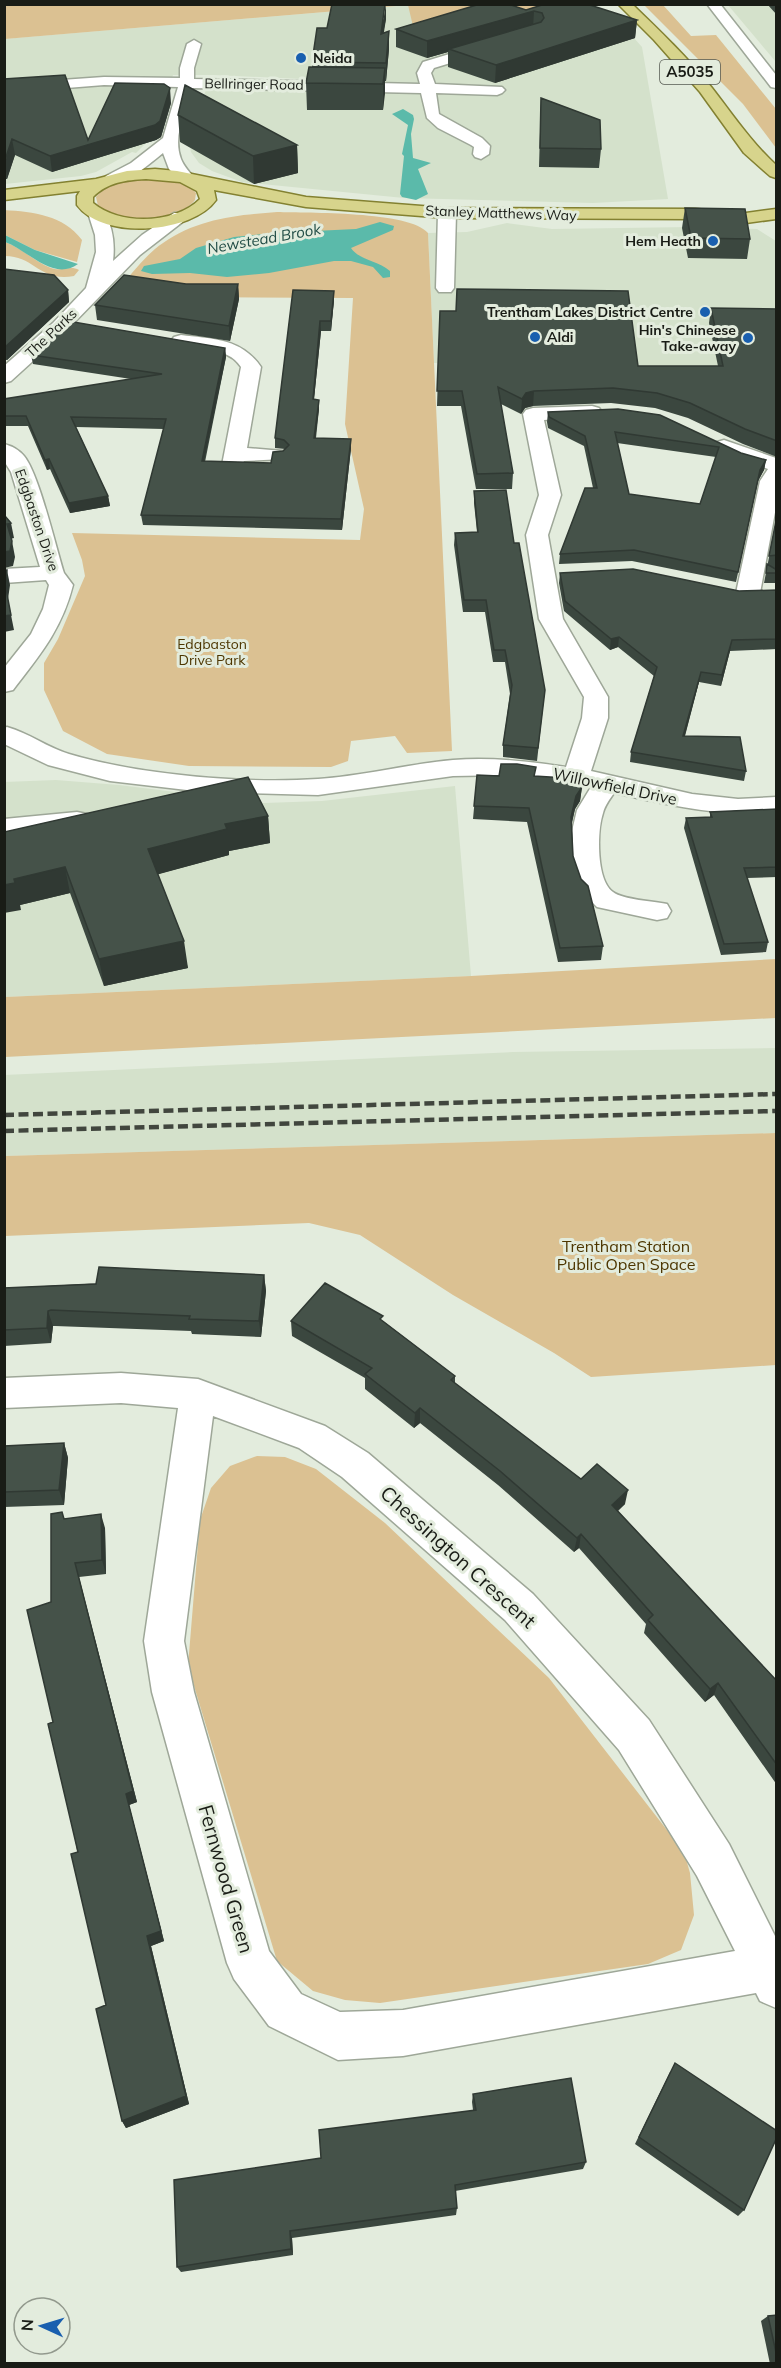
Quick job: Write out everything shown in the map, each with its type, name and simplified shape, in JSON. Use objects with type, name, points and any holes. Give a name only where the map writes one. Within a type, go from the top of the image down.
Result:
[{"type":"main road","name":"A5035","points":[[624,4],[659,38],[705,89],[750,150],[777,173]]},
{"type":"main road","name":"A5035","points":[[750,150],[753,170],[760,180]]},
{"type":"main road","name":"Stanley Matthews Way","points":[[106,182],[155,174],[306,202],[447,213],[695,214],[721,218],[764,217],[775,206]]},
{"type":"main road","points":[[184,216],[199,210],[208,200],[206,189],[190,180]]},
{"type":"main road","points":[[4,197],[106,182]]},
{"type":"main road","points":[[94,214],[84,202],[85,196],[106,182]]},
{"type":"main road","points":[[4,197],[63,205],[132,223],[225,209]]},
{"type":"main road","name":"Stanley Matthews Way","points":[[244,207],[306,202]]},
{"type":"street","points":[[713,4],[777,84]]},
{"type":"street","points":[[4,89],[187,76],[194,44]]},
{"type":"street","points":[[482,154],[482,146],[477,141],[445,126],[432,115],[427,79],[423,73],[428,65],[502,44]]},
{"type":"street","points":[[759,62],[777,62]]},
{"type":"street","name":"Bellringer Road","points":[[190,180],[177,170],[169,154],[170,140],[187,76],[429,90],[497,90]]},
{"type":"street","points":[[106,182],[137,166],[170,140]]},
{"type":"street","points":[[445,288],[447,213]]},
{"type":"street","name":"The Parks","points":[[94,214],[106,237],[102,270],[95,287]]},
{"type":"street","name":"The Parks","points":[[4,376],[65,322],[95,287],[154,235],[184,216]]},
{"type":"street","points":[[65,322],[88,325]]},
{"type":"street","points":[[168,338],[229,349],[248,360],[251,367],[235,460],[276,455]]},
{"type":"street","points":[[576,776],[596,718],[596,697],[551,619],[554,574],[537,535],[550,495],[533,414],[613,412]]},
{"type":"street","points":[[710,439],[744,455],[777,465]]},
{"type":"street","name":"Edgbaston Drive","points":[[4,450],[16,460],[22,472],[53,573],[61,585],[55,609],[42,636],[4,685]]},
{"type":"street","points":[[746,592],[771,481],[777,473]]},
{"type":"street","points":[[4,576],[53,573]]},
{"type":"street","name":"Willowfield Drive","points":[[5,732],[57,759],[110,773],[204,784],[318,787],[374,768],[516,767],[576,776],[692,802],[738,807],[777,805]]},
{"type":"street","points":[[608,783],[590,811],[585,844],[588,869],[594,887],[604,899],[657,911]]},
{"type":"street","points":[[4,828],[104,818]]},
{"type":"street","name":"Chessington Crescent","points":[[4,1393],[121,1388],[198,1394],[312,1437],[355,1465],[519,1607],[634,1736],[713,1860],[772,1977]]},
{"type":"street","name":"Fernwood Green","points":[[198,1394],[164,1641],[172,1692],[250,1963],[285,2010],[338,2036],[403,2032],[772,1977]]},
{"type":"shaded area","points":[[409,5],[416,38],[625,28],[642,47],[668,199],[593,203],[404,198],[242,182],[212,171],[199,163],[191,152],[188,138],[206,90],[387,93],[388,83],[214,75],[173,75],[149,140],[136,153],[132,152],[96,172],[81,176],[5,184],[4,39]]},
{"type":"shaded area","points":[[728,5],[776,5],[776,62]]},
{"type":"shaded area","name":"Trentham Lakes District Centre","points":[[507,223],[552,229],[690,227],[757,229],[776,241],[776,368],[434,363],[428,233],[467,232]]},
{"type":"shaded area","points":[[56,780],[119,785],[264,803],[322,801],[455,786],[471,976],[5,997],[4,782]]},
{"type":"shaded area","points":[[776,1048],[776,1133],[5,1156],[4,1075],[513,1052]]},
{"type":"green space","points":[[5,4],[587,4],[416,39],[408,5],[5,39]]},
{"type":"green space","points":[[644,5],[663,5],[691,36],[716,35],[776,109],[776,148],[743,104]]},
{"type":"green space","points":[[151,179],[179,182],[196,193],[195,200],[175,213],[148,218],[119,216],[98,206],[96,197],[108,187],[129,180]]},
{"type":"green space","points":[[4,210],[47,216],[66,225],[82,240],[77,262],[35,250],[5,235]]},
{"type":"green space","name":"Edgbaston Drive Park","points":[[277,212],[380,217],[418,226],[428,233],[452,751],[407,753],[395,736],[351,741],[348,761],[331,767],[189,766],[107,754],[63,731],[44,690],[44,663],[58,639],[85,576],[72,533],[360,540],[364,509],[345,424],[353,298],[189,297],[118,289],[151,253],[189,228],[217,220]]},
{"type":"green space","points":[[5,242],[51,268],[79,270],[74,276],[62,277],[45,272],[24,260],[5,256]]},
{"type":"green space","points":[[776,959],[776,1018],[5,1057],[5,997],[471,976]]},
{"type":"green space","name":"Trentham Station Public Open Space","points":[[776,1133],[776,1365],[591,1377],[453,1295],[360,1235],[309,1223],[5,1236],[5,1156]]},
{"type":"green space","points":[[257,1456],[285,1457],[316,1469],[385,1523],[549,1678],[684,1852],[690,1873],[694,1915],[681,1950],[648,1964],[380,2003],[345,2000],[313,1991],[277,1961],[188,1666],[200,1520],[211,1488],[230,1466]]},
{"type":"water","points":[[403,109],[413,115],[414,119],[411,134],[413,158],[431,163],[418,169],[428,194],[416,200],[402,197],[400,194],[404,156],[402,154],[408,125],[392,114]]},
{"type":"water","name":"Newstead Brook","points":[[380,222],[394,226],[393,230],[351,248],[359,255],[390,271],[390,277],[383,278],[373,267],[351,261],[334,261],[269,273],[227,277],[190,273],[152,274],[141,271],[144,266],[180,259],[196,248],[234,237],[356,229]]},
{"type":"water","points":[[5,235],[35,250],[78,264],[69,269],[50,267],[5,242]]},
{"type":"building","points":[[332,4],[385,4],[381,34],[389,31],[386,63],[312,62],[317,28],[327,28]]},
{"type":"building","points":[[480,4],[508,4],[526,10],[545,4],[587,4],[637,20],[496,65],[449,49],[541,22],[544,18],[542,13],[534,11],[427,41],[396,29]]},
{"type":"building","points":[[309,67],[385,68],[383,84],[306,83]]},
{"type":"building","points":[[65,75],[88,140],[115,83],[164,84],[170,88],[160,121],[155,125],[50,156],[12,139],[4,163],[4,79]]},
{"type":"building","points":[[185,85],[297,145],[253,156],[178,115]]},
{"type":"building","points":[[541,98],[600,120],[601,149],[540,148]]},
{"type":"building","points":[[685,208],[745,209],[750,239],[691,238]]},
{"type":"building","points":[[4,269],[54,275],[68,290],[5,347]]},
{"type":"building","points":[[124,275],[186,284],[238,284],[229,326],[95,305]]},
{"type":"building","points":[[457,289],[628,291],[638,366],[723,366],[711,308],[777,309],[777,441],[745,429],[690,403],[657,393],[613,388],[534,391],[526,393],[522,399],[498,387],[513,473],[477,474],[462,391],[437,391],[440,311],[456,311]]},
{"type":"building","points":[[293,290],[334,291],[331,321],[320,321],[313,399],[319,400],[314,438],[351,439],[341,519],[141,515],[166,419],[71,417],[108,496],[69,503],[49,459],[45,460],[26,416],[4,416],[4,399],[162,374],[31,355],[68,321],[225,348],[202,461],[271,463],[273,452],[283,451],[289,445],[284,440],[275,438]]},
{"type":"building","points":[[618,409],[660,415],[741,453],[766,460],[760,470],[738,572],[634,550],[560,554],[585,488],[597,488],[585,436],[549,417],[548,412]],"holes":[[[615,432],[719,447],[700,504],[629,494]]]},
{"type":"building","points":[[506,490],[514,543],[519,543],[545,690],[538,748],[503,745],[512,685],[505,650],[494,650],[486,600],[464,600],[455,533],[478,532],[474,491]]},
{"type":"building","points":[[4,513],[11,523],[7,524],[12,541],[10,551],[4,552]]},
{"type":"building","points":[[777,516],[777,555],[769,556]]},
{"type":"building","points":[[767,564],[777,570],[777,573],[766,573]]},
{"type":"building","points":[[633,569],[739,591],[777,590],[777,639],[732,640],[722,675],[701,672],[683,736],[740,737],[746,771],[631,752],[657,667],[619,637],[611,639],[565,601],[560,573]]},
{"type":"building","points":[[4,570],[7,570],[5,584],[11,615],[4,616]]},
{"type":"building","points":[[501,764],[536,767],[534,776],[582,779],[582,787],[576,796],[571,817],[573,856],[581,879],[588,886],[603,946],[560,948],[529,808],[474,806],[477,775],[499,776]]},
{"type":"building","points":[[248,777],[268,816],[225,824],[227,829],[148,849],[184,941],[99,959],[65,867],[14,879],[15,883],[4,885],[4,832]]},
{"type":"building","points":[[777,809],[777,867],[744,868],[768,942],[724,944],[686,818],[712,817],[710,812]]},
{"type":"building","points":[[99,1267],[264,1275],[259,1321],[51,1310],[48,1311],[47,1328],[4,1330],[4,1288],[96,1284]]},
{"type":"building","points":[[325,1283],[383,1316],[380,1319],[455,1376],[451,1380],[581,1479],[597,1464],[628,1490],[612,1505],[777,1681],[777,1765],[718,1683],[710,1689],[648,1620],[653,1615],[581,1534],[577,1538],[500,1471],[420,1408],[415,1413],[365,1374],[372,1368],[291,1321]]},
{"type":"building","points":[[64,1443],[59,1490],[4,1492],[4,1446]]},
{"type":"building","points":[[62,1512],[64,1519],[101,1514],[102,1560],[75,1563],[133,1791],[126,1794],[161,1931],[147,1936],[186,2096],[122,2121],[96,2009],[106,2005],[71,1854],[78,1852],[48,1724],[53,1722],[27,1610],[51,1602],[51,1514]]},
{"type":"building","points":[[675,2063],[777,2131],[777,2137],[744,2210],[639,2137]]},
{"type":"building","points":[[571,2078],[586,2162],[455,2185],[457,2208],[290,2231],[291,2249],[177,2267],[174,2180],[321,2158],[319,2130],[476,2110],[473,2094]]},
{"type":"building","points":[[777,2315],[777,2357],[768,2316]]},
{"type":"railway","points":[[4,1115],[776,1094]]},
{"type":"railway","points":[[4,1131],[776,1111]]},
{"type":"place","name":"Neida","points":[[301,58]]},
{"type":"place","name":"Hem Heath","points":[[713,241]]},
{"type":"place","name":"Trentham Lakes District Centre","points":[[705,312]]},
{"type":"place","name":"Aldi","points":[[535,337]]},
{"type":"place","name":"Hin's Chineese Take-away","points":[[748,338]]}]
